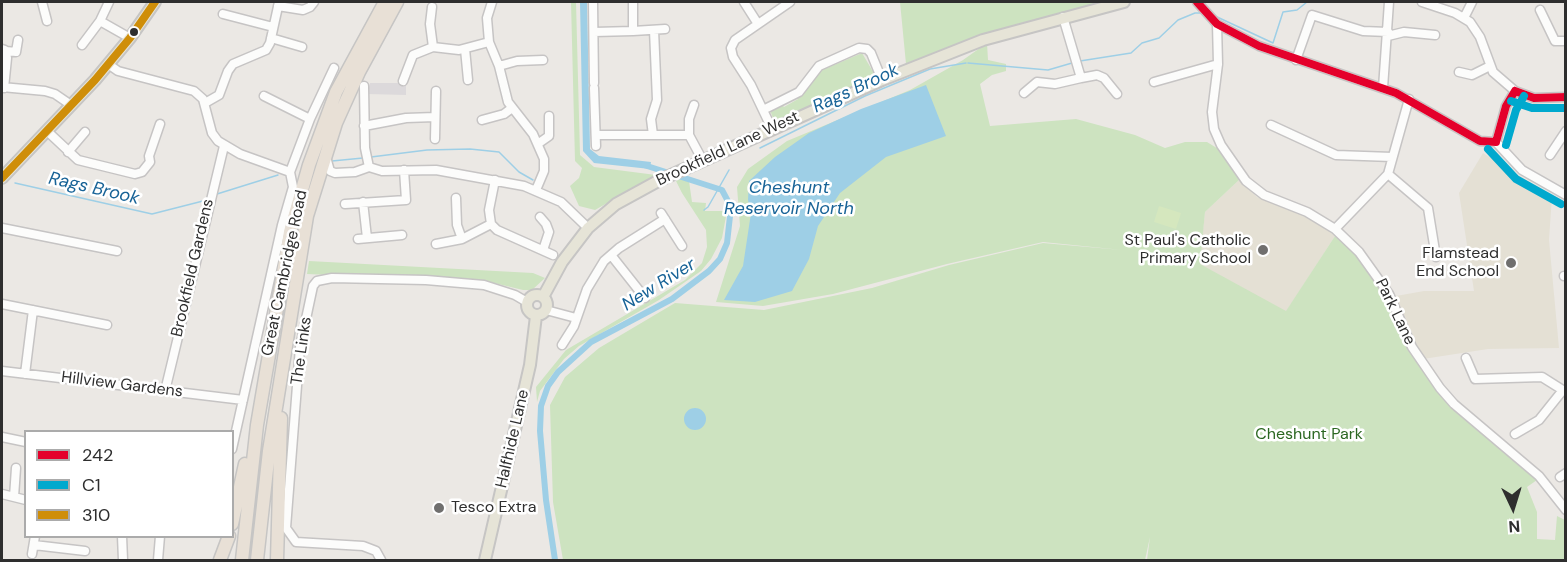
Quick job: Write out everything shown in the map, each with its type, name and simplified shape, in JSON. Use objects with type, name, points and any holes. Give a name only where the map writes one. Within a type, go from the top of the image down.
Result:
[{"type":"highway","name":"Great Cambridge Road","points":[[242,561],[257,425],[280,282],[302,185],[336,92],[385,2]]},
{"type":"highway","name":"Great Cambridge Road","points":[[257,561],[269,451],[307,216],[326,152],[358,72],[397,2]]},
{"type":"highway","points":[[277,561],[281,411],[279,390]]},
{"type":"highway","points":[[234,514],[249,443],[257,425]]},
{"type":"highway","points":[[220,561],[229,538]]},
{"type":"main road","points":[[3,173],[47,131],[108,64],[130,38],[155,2]]},
{"type":"main road","name":"Brookfield Lane West","points":[[543,297],[562,262],[588,228],[616,204],[665,178],[882,80],[982,40],[1124,2]]},
{"type":"main road","points":[[534,295],[543,297],[547,303],[546,310],[536,315],[528,310],[527,302],[534,295]]},
{"type":"main road","name":"Halfhide Lane","points":[[485,561],[530,365],[536,315]]},
{"type":"street","points":[[42,2],[47,21]]},
{"type":"street","points":[[82,45],[100,21],[109,2]]},
{"type":"street","points":[[205,103],[219,95],[231,66],[262,53],[271,38],[278,4],[305,9],[314,2]]},
{"type":"street","points":[[492,2],[487,24],[489,42],[500,66],[512,108],[539,142],[544,169],[536,190]]},
{"type":"street","points":[[593,2],[596,146]]},
{"type":"street","points":[[633,2],[633,31]]},
{"type":"street","points":[[744,2],[758,24]]},
{"type":"street","points":[[772,129],[731,51],[735,40],[790,2]]},
{"type":"street","points":[[1197,2],[1215,22],[1259,46],[1383,88],[1409,99],[1480,141],[1496,142],[1521,170],[1566,195]]},
{"type":"street","points":[[1383,88],[1389,2]]},
{"type":"street","points":[[1422,2],[1464,18],[1478,32],[1490,66],[1497,76],[1515,91],[1539,99],[1566,97]]},
{"type":"street","points":[[1464,18],[1472,2]]},
{"type":"street","points":[[432,7],[429,24],[433,47]]},
{"type":"street","points":[[1540,10],[1555,41],[1566,41]]},
{"type":"street","points":[[223,14],[273,27]]},
{"type":"street","points":[[1296,60],[1312,15],[1363,31],[1388,34],[1415,32],[1435,35]]},
{"type":"street","points":[[1063,17],[1081,78]]},
{"type":"street","points":[[100,21],[130,38]]},
{"type":"street","name":"Park Lane","points":[[1215,22],[1218,63],[1212,112],[1214,129],[1221,145],[1241,173],[1252,188],[1307,212],[1335,229],[1359,252],[1383,283],[1412,347],[1440,388],[1454,404],[1539,476],[1566,510]]},
{"type":"street","points":[[594,32],[665,29]]},
{"type":"street","points":[[653,135],[651,119],[657,100],[654,30]]},
{"type":"street","points":[[271,38],[302,47]]},
{"type":"street","points":[[18,40],[16,52],[4,50],[3,88],[45,91],[55,94],[71,105]]},
{"type":"street","points":[[403,81],[413,55],[433,47],[465,49],[489,42]]},
{"type":"street","points":[[763,110],[799,92],[819,66],[859,48],[867,49],[871,53],[882,80]]},
{"type":"street","points":[[465,49],[468,80]]},
{"type":"street","points":[[500,66],[517,61],[543,60]]},
{"type":"street","points":[[1154,82],[1218,63]]},
{"type":"street","points":[[108,64],[117,71],[194,91],[205,103],[212,133],[224,146],[290,172]]},
{"type":"street","points":[[1459,72],[1472,75],[1490,66]]},
{"type":"street","points":[[234,440],[282,225],[293,187],[290,172],[310,118],[334,68]]},
{"type":"street","points":[[1024,93],[1037,82],[1061,84],[1081,78],[1101,76],[1110,82],[1117,94]]},
{"type":"street","points":[[326,152],[327,163],[334,173],[355,172],[366,161],[364,86]]},
{"type":"street","points":[[435,139],[436,91]]},
{"type":"street","points":[[1496,142],[1506,106],[1515,91]]},
{"type":"street","points":[[264,96],[310,118]]},
{"type":"street","points":[[1335,229],[1388,174],[1409,99]]},
{"type":"street","points":[[694,105],[689,119],[689,135],[703,161]]},
{"type":"street","points":[[482,120],[504,114],[512,108]]},
{"type":"street","points":[[539,142],[549,134],[549,116]]},
{"type":"street","points":[[364,126],[406,118],[435,117]]},
{"type":"street","points":[[47,131],[68,152],[84,162],[128,172],[142,172],[150,162],[149,156],[160,124]]},
{"type":"street","points":[[1271,125],[1336,155],[1392,157]]},
{"type":"street","points":[[1550,155],[1566,131]]},
{"type":"street","points":[[68,152],[85,132]]},
{"type":"street","points":[[596,135],[689,135]]},
{"type":"street","name":"Brookfield Gardens","points":[[165,391],[224,146]]},
{"type":"street","points":[[366,161],[382,171],[442,171],[536,190],[561,202],[588,228]]},
{"type":"street","points":[[345,204],[406,200],[404,170]]},
{"type":"street","points":[[1388,174],[1428,208],[1436,257]]},
{"type":"street","points":[[495,180],[489,210],[491,224],[497,230],[554,255]]},
{"type":"street","points":[[456,198],[457,225],[462,239]]},
{"type":"street","points":[[363,202],[362,239],[402,236]]},
{"type":"street","points":[[562,345],[587,289],[611,255],[663,216],[682,246]]},
{"type":"street","points":[[540,217],[549,232],[543,250]]},
{"type":"street","points":[[436,244],[462,239],[491,224]]},
{"type":"street","points":[[2,228],[117,251]]},
{"type":"street","points":[[611,255],[645,298]]},
{"type":"street","name":"The Links","points":[[381,561],[376,551],[363,546],[296,542],[286,528],[300,347],[313,286],[316,281],[332,278],[426,280],[484,285],[515,295],[527,302]]},
{"type":"street","points":[[2,304],[107,325]]},
{"type":"street","points":[[25,374],[33,310]]},
{"type":"street","points":[[546,310],[576,318]]},
{"type":"street","points":[[1466,358],[1475,379],[1542,377],[1564,391],[1539,420],[1515,434]]},
{"type":"street","name":"Hillview Gardens","points":[[2,371],[243,400]]},
{"type":"street","points":[[2,437],[24,442]]},
{"type":"street","points":[[14,497],[16,468]]},
{"type":"street","points":[[2,494],[24,500]]},
{"type":"street","points":[[122,538],[123,561]]},
{"type":"street","points":[[158,561],[160,538]]},
{"type":"street","points":[[34,545],[85,551]]},
{"type":"shaded area","points":[[370,83],[406,83],[406,95],[367,94]]},
{"type":"shaded area","name":"Flamstead End School","points":[[1483,153],[1552,196],[1549,240],[1559,348],[1488,349],[1423,359],[1396,296],[1424,291],[1474,291],[1459,193]]},
{"type":"shaded area","name":"St Paul's Catholic Primary School","points":[[1239,180],[1257,197],[1310,218],[1335,236],[1286,312],[1199,264],[1205,212]]},
{"type":"green space","points":[[571,2],[576,2],[580,155],[594,167],[656,175],[595,210],[579,206],[570,186],[579,178],[582,168],[575,161]]},
{"type":"green space","points":[[900,2],[1104,2],[1021,23],[906,64]]},
{"type":"green space","name":"Cheshunt Park","points":[[987,43],[988,60],[1006,64],[1006,71],[992,75],[980,84],[990,126],[1076,119],[1135,135],[1165,148],[1185,142],[1207,142],[1220,150],[1239,180],[1205,212],[1200,264],[1286,311],[1335,236],[1348,246],[1376,280],[1450,407],[1485,433],[1537,480],[1527,487],[1537,512],[1537,539],[1555,540],[1557,516],[1565,520],[1565,560],[1147,560],[1150,537],[1145,560],[563,560],[553,502],[550,405],[565,377],[599,348],[675,303],[764,310],[872,288],[949,265],[1043,243],[1122,250],[1043,242],[947,264],[833,294],[763,306],[716,302],[740,226],[737,187],[748,169],[787,141],[910,90],[963,60]]},
{"type":"green space","points":[[862,53],[872,70],[876,69],[875,77],[777,121],[773,118],[770,110],[781,103],[784,107],[798,99],[797,96],[825,65],[827,68]]},
{"type":"green space","points":[[680,179],[689,181],[692,202],[706,203],[705,211],[727,211],[722,238],[711,259],[701,271],[659,300],[579,346],[564,359],[540,391],[537,402],[536,387],[566,350],[685,280],[702,263],[707,247],[706,230],[682,193],[676,181]]},
{"type":"green space","points":[[1159,206],[1181,213],[1176,229],[1154,222]]},
{"type":"green space","points":[[309,261],[533,273],[545,278],[532,290],[523,290],[490,282],[307,274]]},
{"type":"water","points":[[580,2],[587,2],[590,149],[599,156],[651,162],[650,169],[594,163],[583,151]]},
{"type":"water","name":"Cheshunt Reservoir North","points":[[926,85],[946,136],[886,157],[840,193],[818,226],[809,259],[792,291],[755,302],[724,300],[743,266],[751,213],[748,200],[749,181],[775,157],[809,133],[861,109]]},
{"type":"water","points":[[695,408],[703,411],[706,419],[703,427],[695,430],[687,427],[684,419],[687,411]]},
{"type":"waterway","name":"Rags Brook","points":[[1215,16],[1273,43],[1283,12],[1297,10],[1307,2]]},
{"type":"waterway","name":"Rags Brook","points":[[1349,2],[1356,2]]},
{"type":"waterway","name":"Rags Brook","points":[[1080,61],[1131,53],[1142,43],[1159,38],[1178,20],[1201,13]]},
{"type":"waterway","name":"Rags Brook","points":[[760,148],[865,96],[930,69],[966,63]]},
{"type":"waterway","name":"Rags Brook","points":[[968,63],[1048,70],[1072,63]]},
{"type":"waterway","name":"Rags Brook","points":[[371,157],[427,150],[470,149],[499,152],[519,172],[533,180]]},
{"type":"waterway","name":"Rags Brook","points":[[332,161],[363,158]]},
{"type":"waterway","name":"New River","points":[[555,560],[546,500],[540,431],[541,406],[548,386],[558,372],[591,342],[672,299],[709,271],[720,259],[727,243],[731,207],[722,190],[644,165]]},
{"type":"waterway","name":"Rags Brook","points":[[704,210],[708,207],[729,170]]},
{"type":"waterway","name":"Rags Brook","points":[[217,194],[278,175]]},
{"type":"waterway","name":"Rags Brook","points":[[15,183],[152,214],[203,201]]},
{"type":"transit line","name":"310","points":[[2,178],[95,80],[130,38],[155,2]]},
{"type":"transit line","name":"242","points":[[1197,2],[1217,24],[1259,46],[1396,93],[1480,141],[1496,142]]},
{"type":"transit line","name":"242","points":[[1515,91],[1534,98],[1566,97]]},
{"type":"transit line","name":"242","points":[[1496,142],[1506,106],[1515,91]]},
{"type":"transit line","name":"C1","points":[[1506,145],[1516,110],[1524,96]]},
{"type":"transit line","name":"C1","points":[[1511,101],[1532,108],[1566,108]]},
{"type":"transit line","name":"C1","points":[[1488,149],[1516,179],[1561,204]]},
{"type":"place","name":"St Paul's Catholic Primary School","points":[[1263,250]]},
{"type":"place","name":"Flamstead End School","points":[[1511,263]]},
{"type":"place","name":"Tesco Extra","points":[[439,508]]}]
